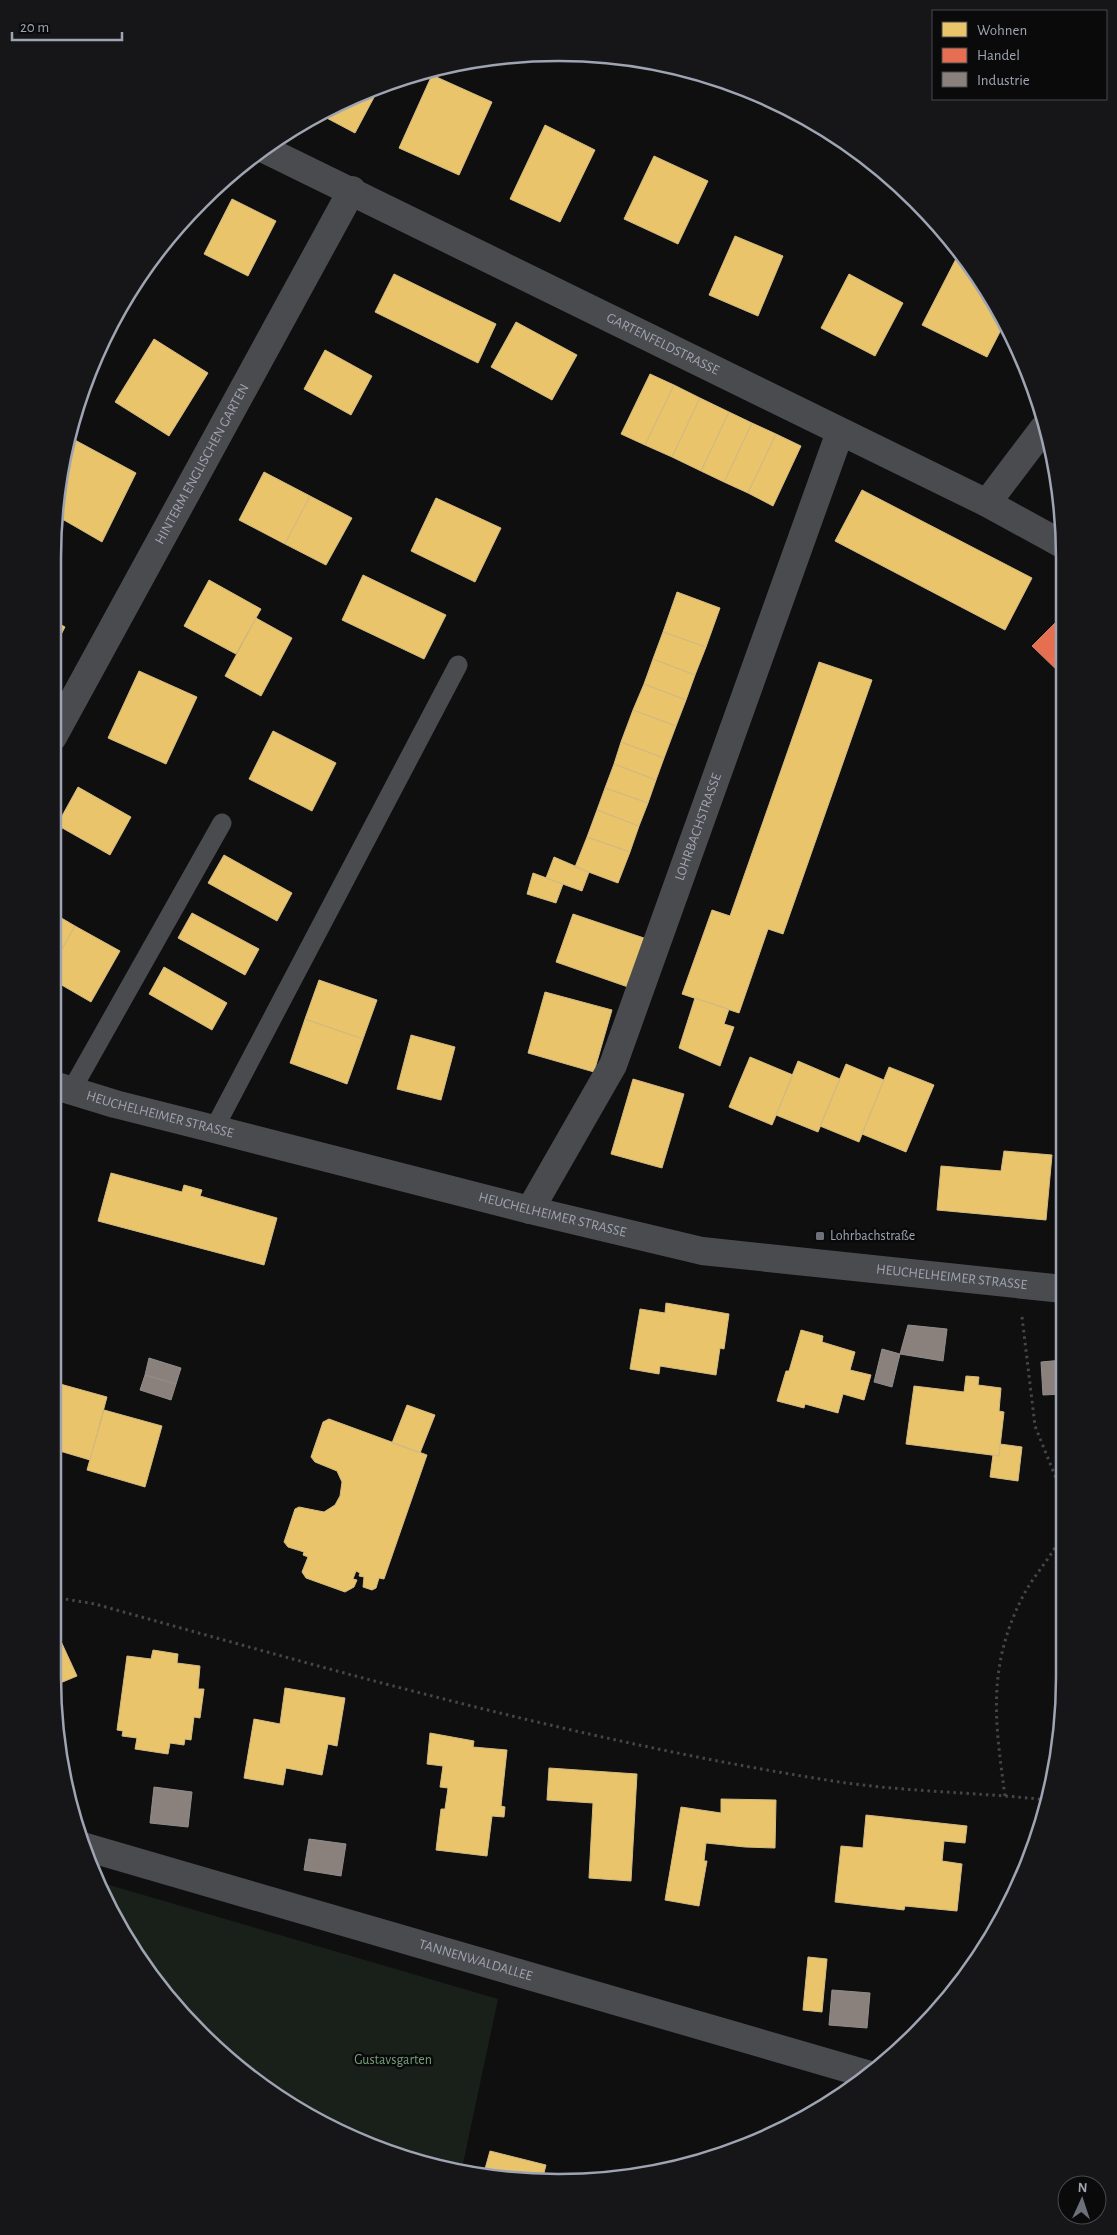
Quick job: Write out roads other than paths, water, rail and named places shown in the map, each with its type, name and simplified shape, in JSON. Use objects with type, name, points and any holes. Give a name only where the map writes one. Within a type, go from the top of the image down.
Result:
[{"type":"street","name":"GARTENFELDSTRASSE","points":[[272,153],[352,190],[987,503],[1055,540]]},
{"type":"street","name":"HINTERM ENGLISCHEN GARTEN","points":[[61,721],[352,190]]},
{"type":"street","name":"LOHRBACHSTRASSE","points":[[530,1210],[613,1065],[840,432]]},
{"type":"street","points":[[987,503],[1040,433]]},
{"type":"street","name":"HEUCHELHEIMER STRASSE","points":[[62,1088],[214,1130],[530,1210],[702,1251],[1056,1288]]},
{"type":"street","name":"TANNENWALDALLEE","points":[[93,1849],[860,2072]]},
{"type":"lane","points":[[214,1130],[458,665]]},
{"type":"lane","points":[[62,1088],[222,823]]},
{"type":"place","name":"Lohrbachstraße","points":[[820,1236]]},
{"type":"park label","name":"Gustavsgarten","points":[[393,2060]]}]
